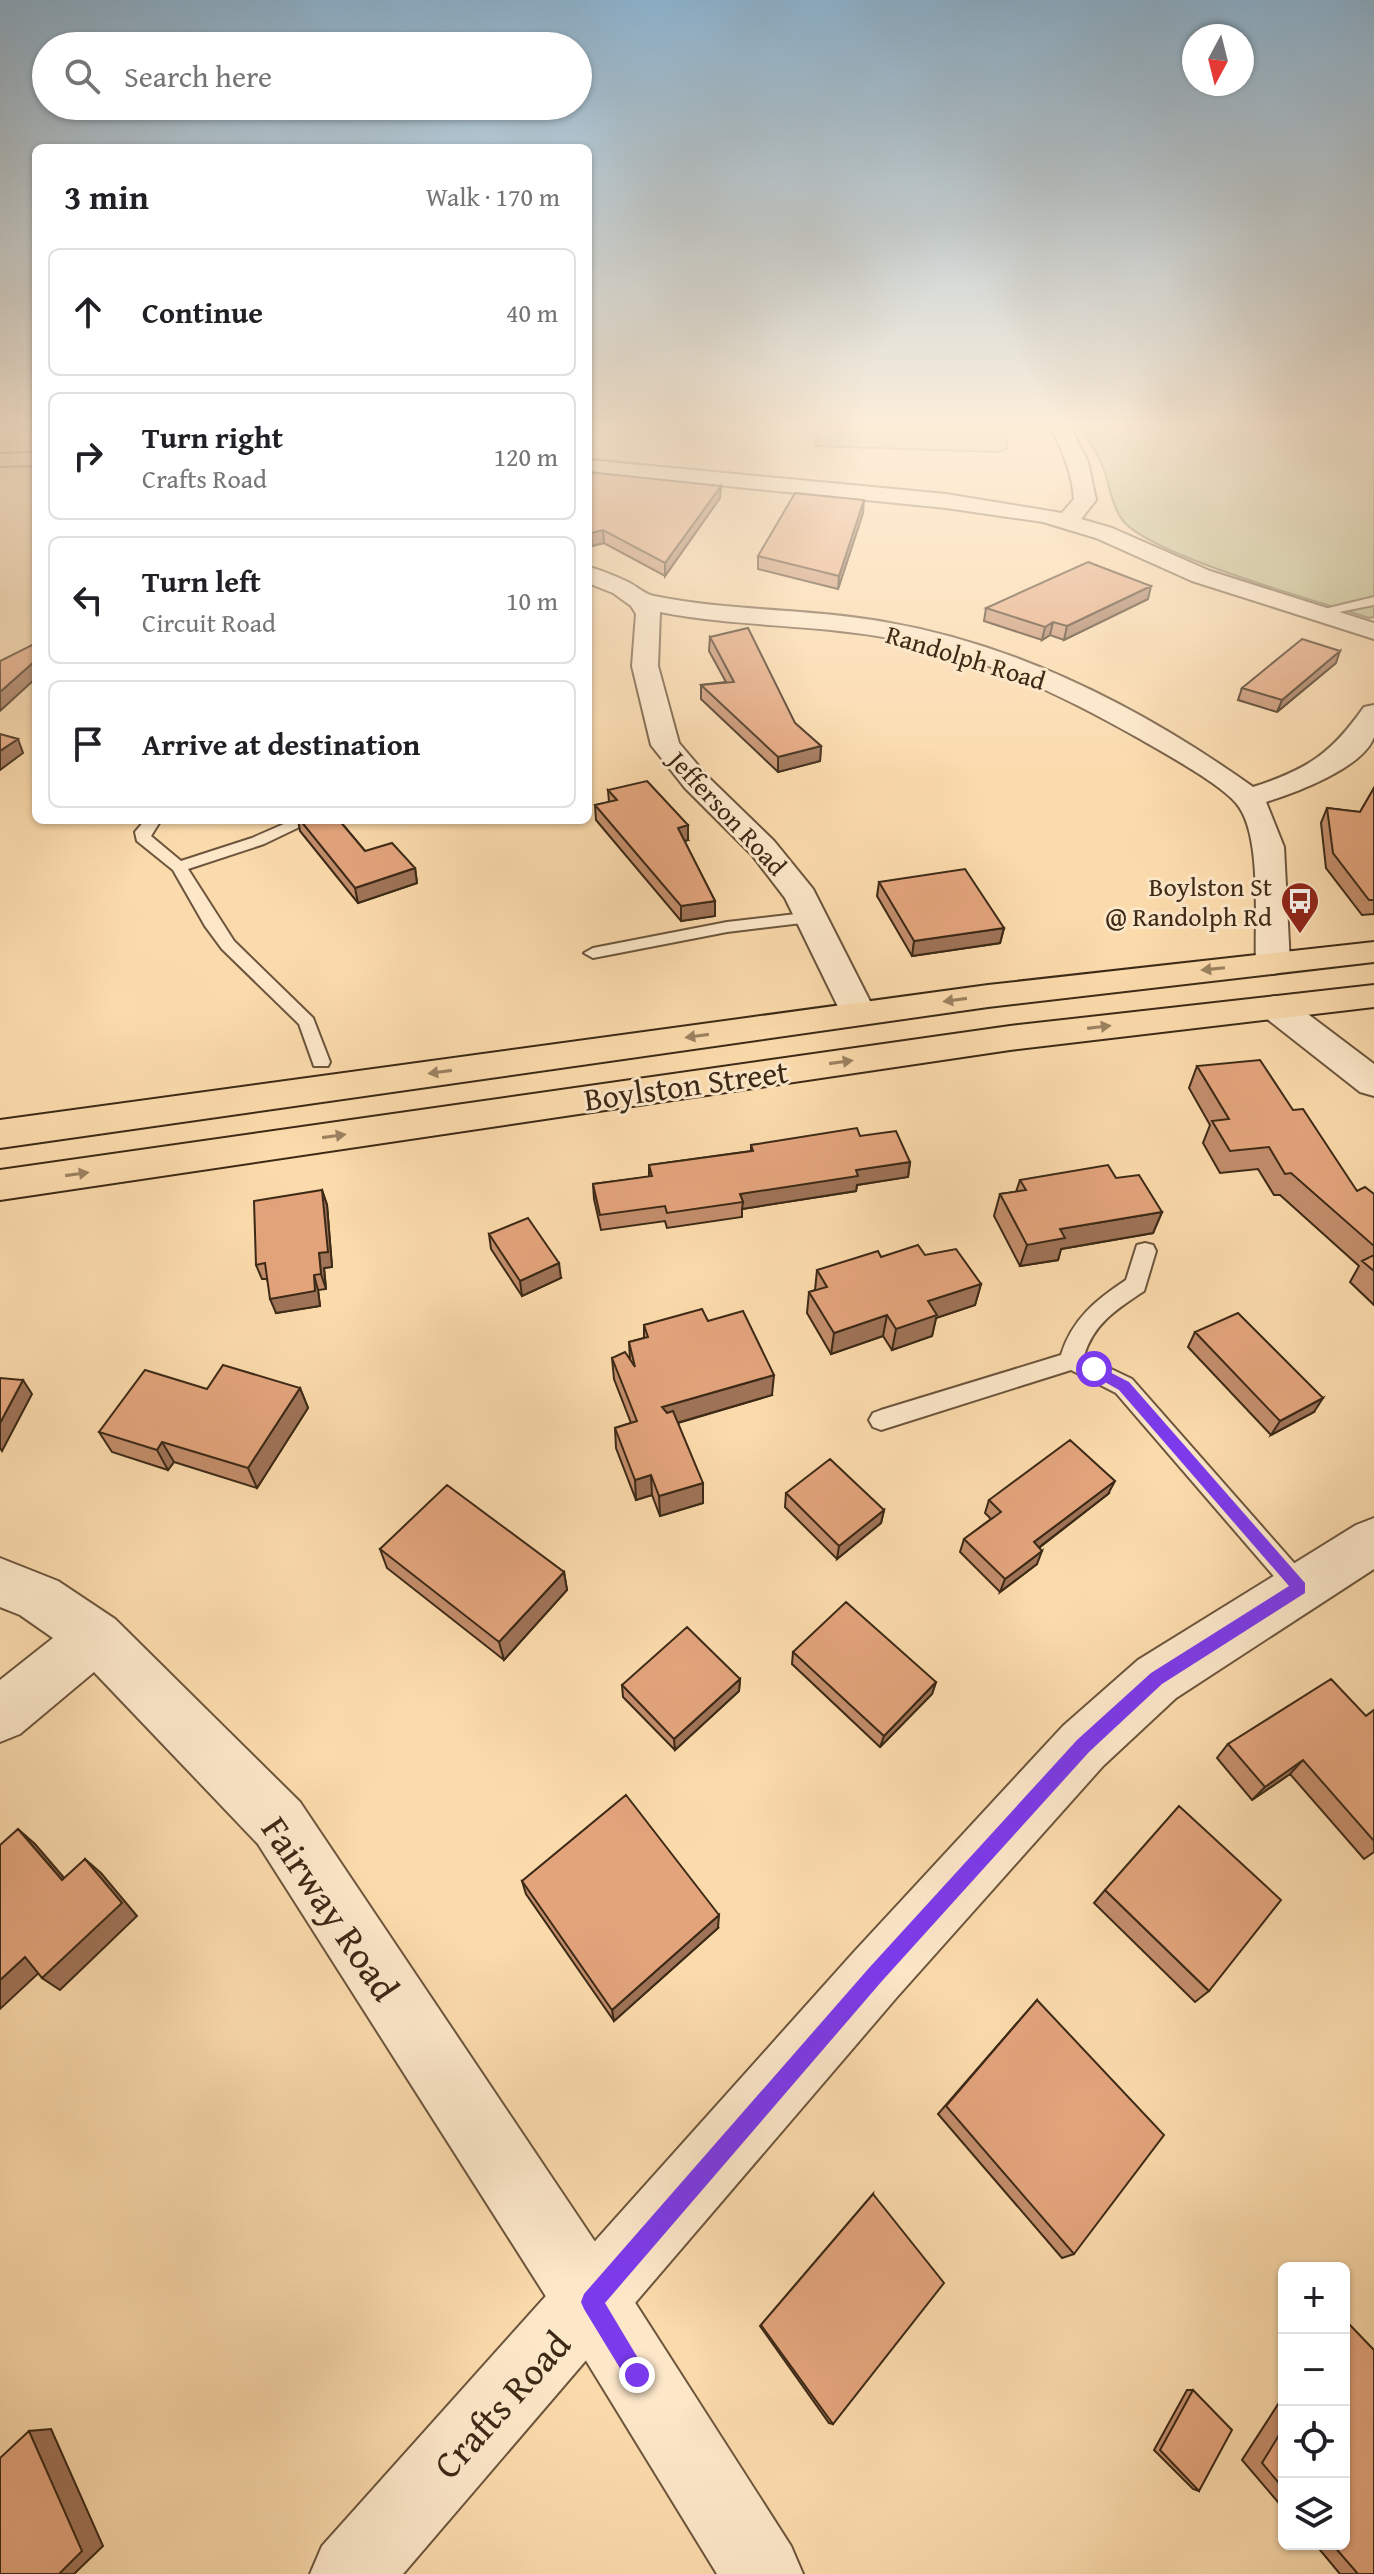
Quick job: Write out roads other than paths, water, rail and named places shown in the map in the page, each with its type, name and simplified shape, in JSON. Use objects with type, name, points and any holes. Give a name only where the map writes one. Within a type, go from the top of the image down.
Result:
[{"type":"highway","name":"Boylston Street","points":[[0,1134],[858,1013],[1374,952]]},
{"type":"highway","name":"Boylston Street","points":[[0,1185],[1010,1038],[1374,996]]},
{"type":"street","points":[[1132,547],[1201,576],[1374,631]]},
{"type":"street","name":"Randolph Road","points":[[592,576],[622,588],[641,601],[703,613],[889,630],[1022,669],[1105,708],[1192,757],[1249,798]]},
{"type":"street","name":"Jefferson Road","points":[[641,601],[649,614],[645,666],[665,745],[696,782],[763,848],[801,896],[858,1013]]},
{"type":"street","points":[[1273,963],[1268,847],[1249,798],[1288,786],[1348,751],[1374,713]]},
{"type":"street","points":[[1275,1007],[1374,1083]]},
{"type":"street","name":"Crafts Road","points":[[350,2574],[592,2302],[875,1975],[1083,1746],[1157,1679],[1374,1541]]},
{"type":"street","name":"Fairway Road","points":[[0,1582],[39,1598],[96,1637],[279,1823],[592,2302],[763,2574]]},
{"type":"street","points":[[0,1715],[96,1637]]},
{"type":"lane","points":[[1314,613],[1374,601]]},
{"type":"lane","points":[[150,824],[143,832],[143,838],[179,867],[213,926],[228,945],[307,1022],[321,1062]]},
{"type":"lane","points":[[179,867],[258,841],[297,824]]},
{"type":"lane","points":[[593,953],[727,927],[813,917]]},
{"type":"lane","points":[[1071,1361],[1077,1337],[1091,1316],[1136,1285],[1145,1251]]},
{"type":"lane","points":[[881,1420],[1071,1361],[1094,1369],[1124,1386],[1300,1588]]},
{"type":"place","name":"Boylston St @ Randolph Rd","points":[[1300,935]]}]
